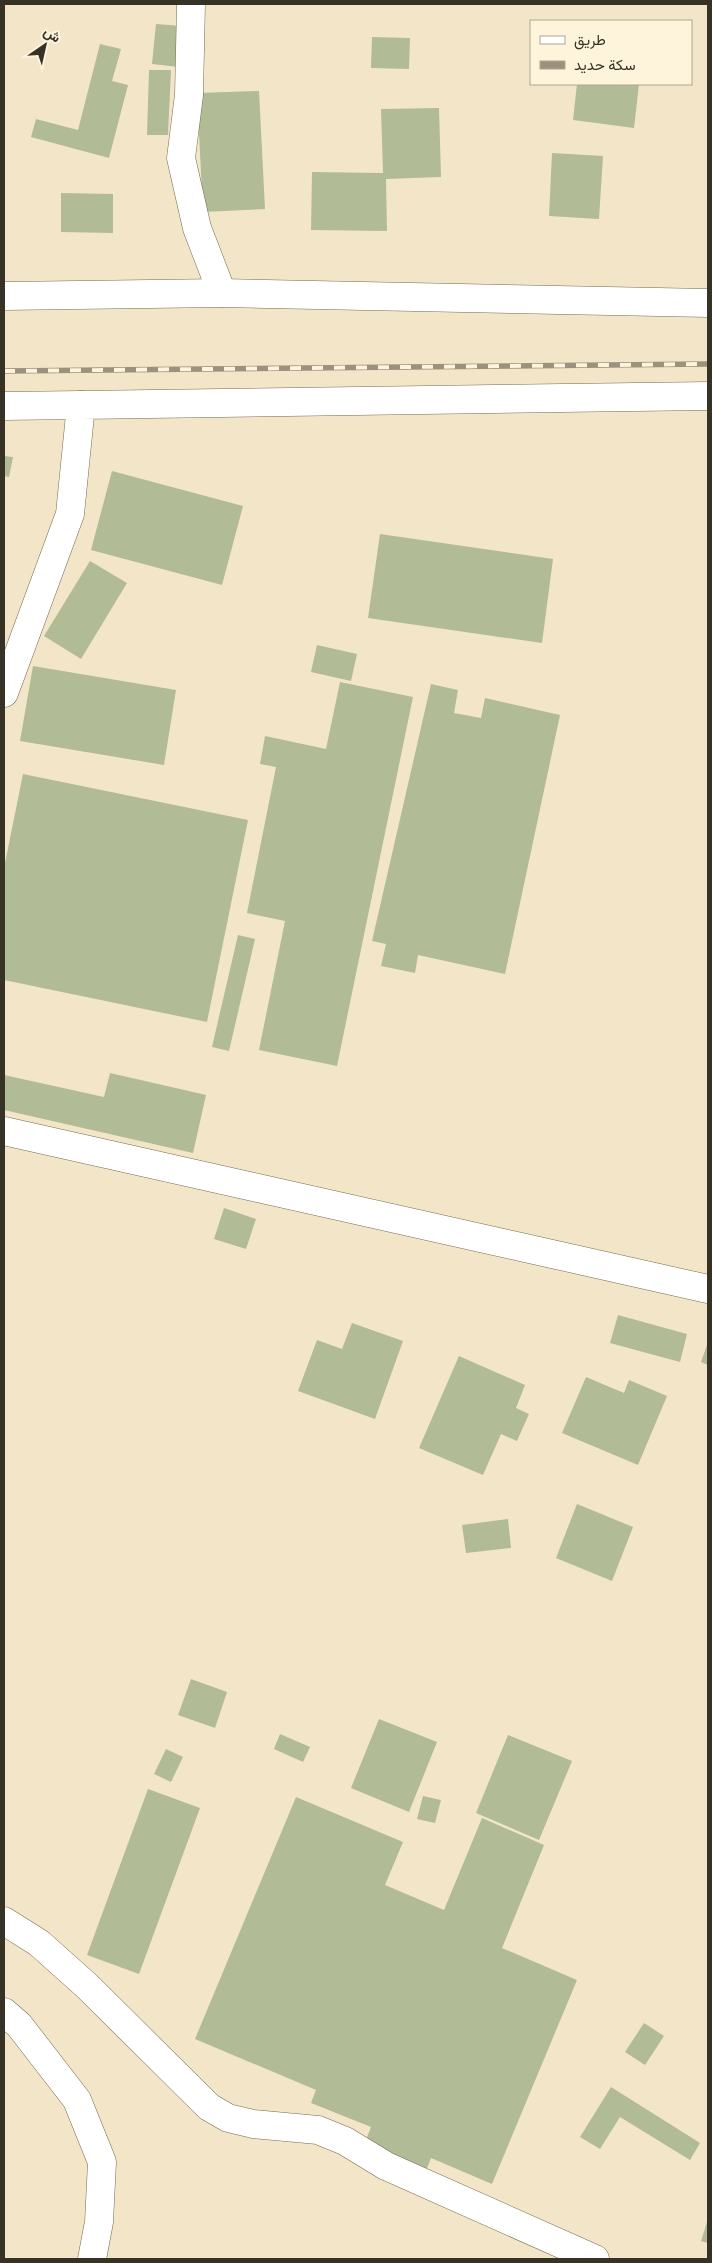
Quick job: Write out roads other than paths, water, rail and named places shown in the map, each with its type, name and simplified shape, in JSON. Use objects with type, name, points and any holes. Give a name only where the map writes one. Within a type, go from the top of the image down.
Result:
[{"type":"street","points":[[191,4],[189,95],[181,158],[197,228],[222,292]]},
{"type":"street","points":[[4,296],[222,292],[708,304]]},
{"type":"street","points":[[4,406],[708,396]]},
{"type":"street","points":[[4,693],[70,514],[80,405]]},
{"type":"street","points":[[4,1131],[708,1289]]},
{"type":"street","points":[[4,1921],[39,1943],[87,1986],[210,2107],[228,2118],[253,2124],[318,2130],[345,2141],[386,2166],[595,2259]]},
{"type":"street","points":[[4,2012],[19,2025],[77,2100],[102,2162],[99,2222],[92,2259]]},
{"type":"railway","points":[[4,371],[708,364]]}]
